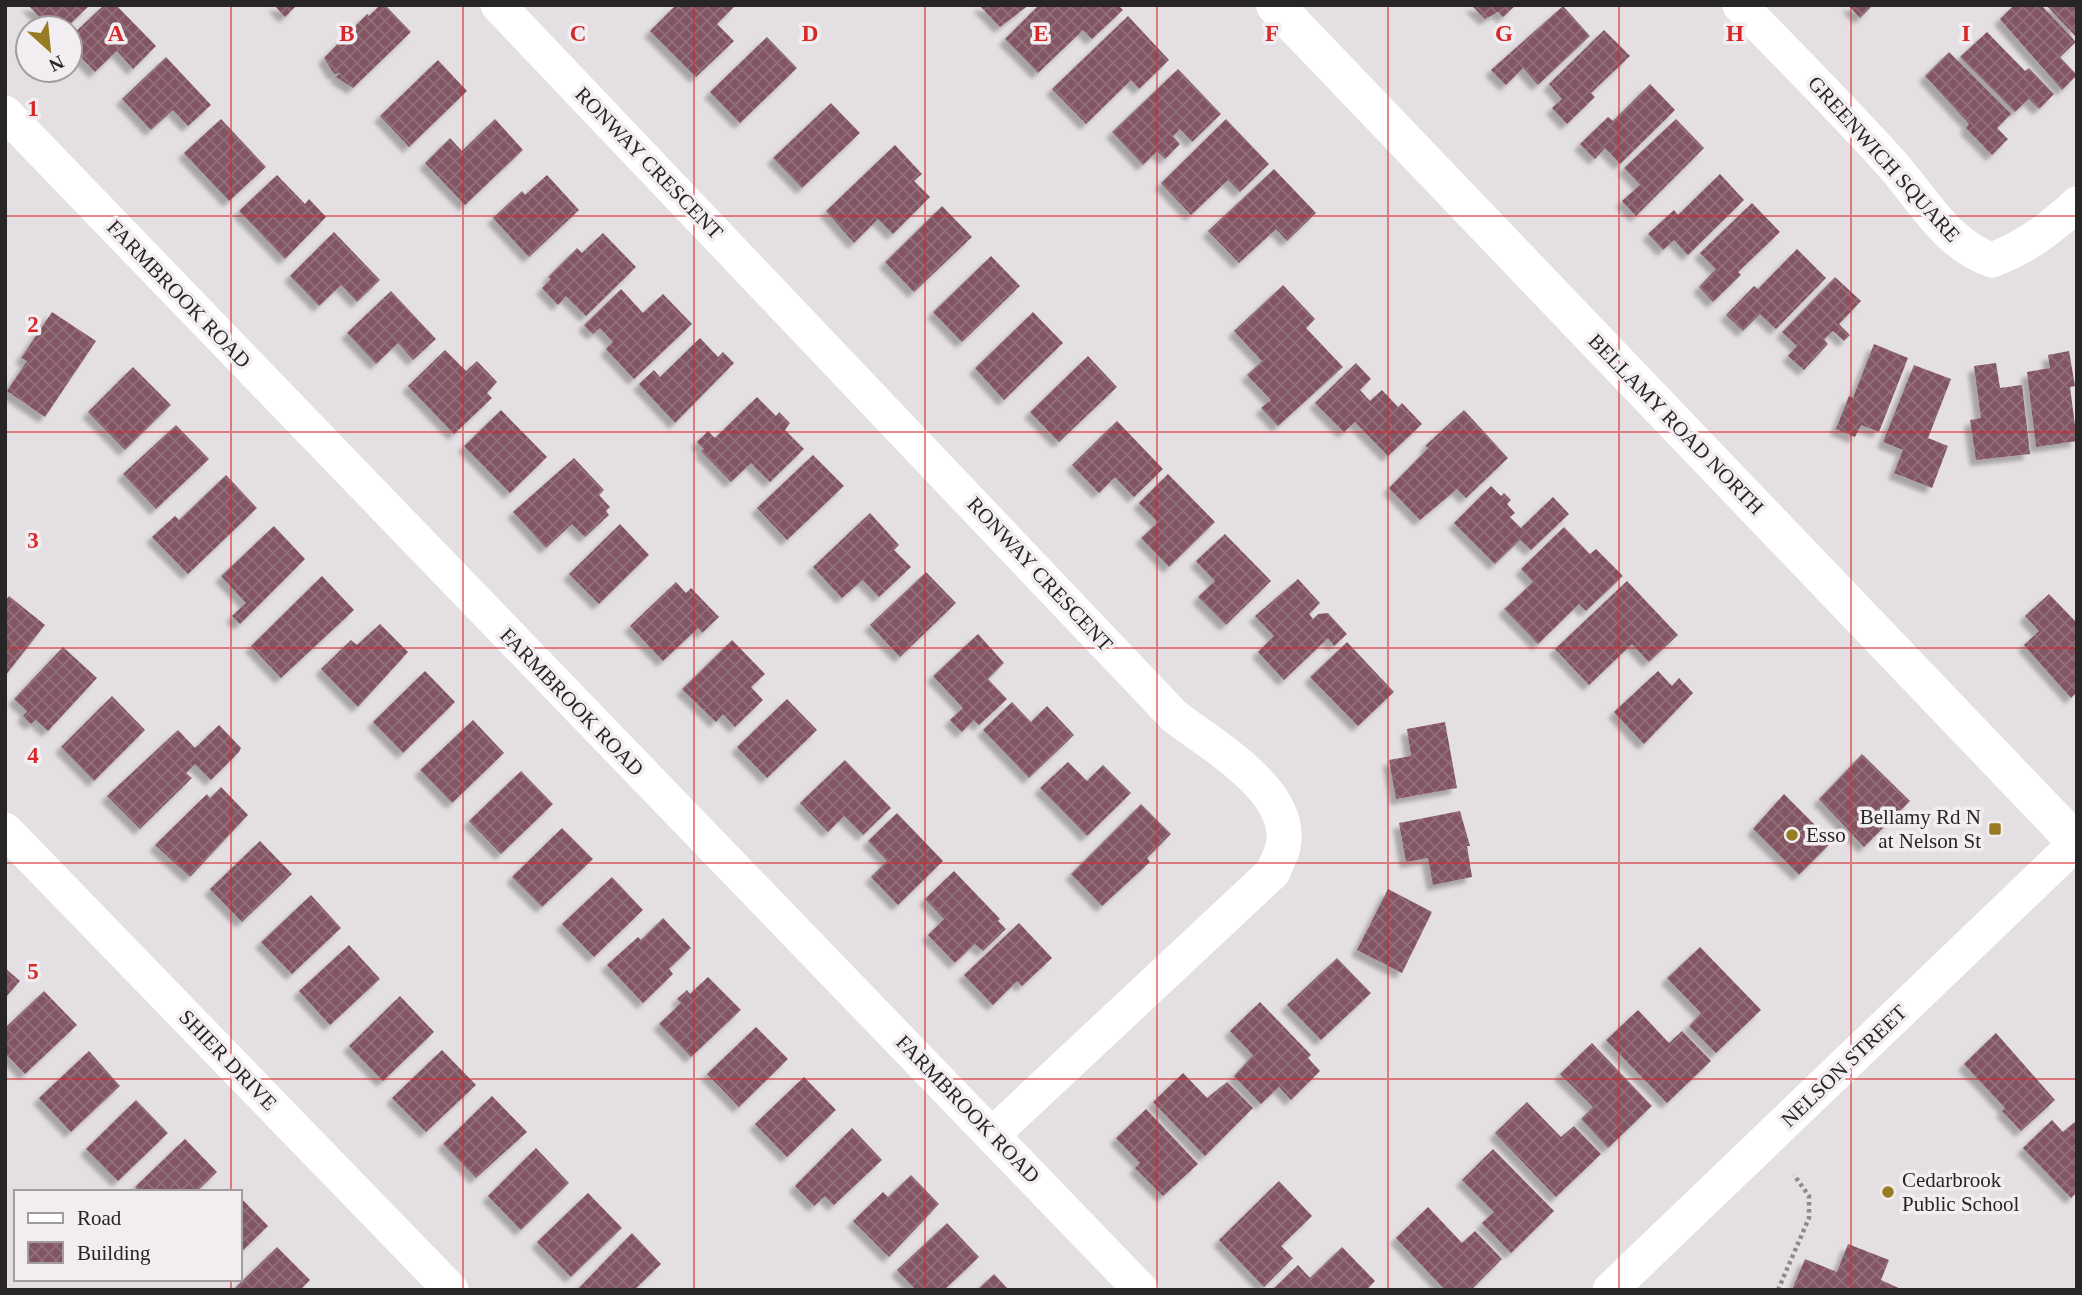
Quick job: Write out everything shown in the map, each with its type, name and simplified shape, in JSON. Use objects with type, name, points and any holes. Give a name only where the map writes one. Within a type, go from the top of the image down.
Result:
[{"type":"street","name":"RONWAY CRESCENT","points":[[498,5],[1174,716],[1249,773],[1272,798],[1282,817],[1283,845],[1273,872],[993,1134]]},
{"type":"street","name":"BELLAMY ROAD NORTH","points":[[1275,5],[2076,843]]},
{"type":"street","name":"GREENWICH SQUARE","points":[[1740,5],[1889,161],[1940,225],[1970,253],[1992,260],[2015,251],[2038,239],[2077,204]]},
{"type":"street","name":"FARMBROOK ROAD","points":[[5,113],[1142,1290]]},
{"type":"street","name":"SHIER DRIVE","points":[[5,830],[451,1290]]},
{"type":"street","name":"NELSON STREET","points":[[1610,1290],[2076,843]]},
{"type":"path","points":[[1778,1290],[1809,1218],[1809,1196],[1794,1175]]},
{"type":"building","points":[[28,5],[90,5],[81,14],[37,14]]},
{"type":"building","points":[[104,5],[116,5],[156,46],[133,69],[117,51],[95,72],[84,61],[84,24]]},
{"type":"building","points":[[274,5],[297,5],[285,17]]},
{"type":"building","points":[[380,5],[385,5],[411,32],[353,88],[336,77],[340,73],[334,74],[324,58],[367,14],[369,16]]},
{"type":"building","points":[[676,5],[736,5],[717,24],[734,41],[696,77],[650,31]]},
{"type":"building","points":[[979,5],[1029,5],[1000,27]]},
{"type":"building","points":[[1039,5],[1118,5],[1123,10],[1092,39],[1083,30],[1038,73],[1005,39]]},
{"type":"building","points":[[1471,5],[1516,5],[1503,17],[1498,12],[1485,19]]},
{"type":"building","points":[[1848,5],[1873,5],[1860,18]]},
{"type":"building","points":[[2014,5],[2041,5],[2076,42],[2060,57],[2077,75],[2062,90],[2000,19]]},
{"type":"building","points":[[2046,5],[2077,5],[2077,38]]},
{"type":"building","points":[[1563,6],[1590,36],[1538,85],[1523,68],[1506,85],[1491,70]]},
{"type":"building","points":[[1128,16],[1169,60],[1139,89],[1131,80],[1086,124],[1052,89]]},
{"type":"building","points":[[1604,30],[1630,56],[1591,93],[1595,97],[1567,124],[1552,108],[1562,99],[1549,84]]},
{"type":"building","points":[[1987,32],[2025,71],[2029,68],[2054,94],[2039,109],[2029,99],[2015,112],[1960,57]]},
{"type":"building","points":[[767,37],[797,68],[740,123],[710,92]]},
{"type":"building","points":[[1949,52],[2011,114],[1997,128],[2008,139],[1992,155],[1966,128],[1969,124],[1925,76]]},
{"type":"building","points":[[166,57],[211,105],[188,126],[173,110],[151,130],[122,99]]},
{"type":"building","points":[[438,60],[467,91],[409,147],[380,116]]},
{"type":"building","points":[[1178,69],[1221,114],[1192,142],[1180,129],[1173,136],[1180,144],[1165,159],[1157,151],[1143,165],[1112,132]]},
{"type":"building","points":[[1650,84],[1675,110],[1620,164],[1605,148],[1595,159],[1580,144],[1608,117],[1613,121]]},
{"type":"building","points":[[831,103],[860,133],[802,188],[773,158]]},
{"type":"building","points":[[221,119],[266,167],[229,201],[184,153]]},
{"type":"building","points":[[495,119],[523,150],[465,205],[425,163],[450,138],[462,151]]},
{"type":"building","points":[[1226,119],[1269,164],[1240,192],[1228,180],[1191,215],[1161,183]]},
{"type":"building","points":[[1676,119],[1704,148],[1636,216],[1622,201],[1640,185],[1624,168]]},
{"type":"building","points":[[895,145],[922,174],[914,181],[930,197],[893,234],[878,219],[854,243],[826,211]]},
{"type":"building","points":[[1274,169],[1316,213],[1287,241],[1276,229],[1239,263],[1208,231]]},
{"type":"building","points":[[1720,174],[1744,200],[1688,255],[1674,240],[1663,250],[1648,234],[1674,210],[1678,215]]},
{"type":"building","points":[[277,175],[305,204],[309,199],[326,217],[285,259],[239,211]]},
{"type":"building","points":[[547,175],[579,210],[529,257],[493,218],[522,191],[525,195]]},
{"type":"building","points":[[1752,203],[1780,232],[1738,272],[1741,275],[1713,302],[1699,287],[1716,269],[1700,253]]},
{"type":"building","points":[[942,206],[972,237],[914,292],[885,262]]},
{"type":"building","points":[[334,232],[380,280],[357,302],[341,285],[319,306],[290,276]]},
{"type":"building","points":[[603,233],[636,267],[586,316],[566,296],[558,305],[542,288],[551,279],[548,277],[577,248],[582,253]]},
{"type":"building","points":[[1797,249],[1826,278],[1776,329],[1760,314],[1743,331],[1726,315],[1754,286],[1758,289]]},
{"type":"building","points":[[991,256],[1020,286],[962,342],[933,312]]},
{"type":"building","points":[[1835,277],[1861,301],[1839,324],[1850,335],[1844,341],[1833,331],[1824,339],[1828,344],[1804,370],[1788,356],[1797,346],[1782,332]]},
{"type":"building","points":[[1283,285],[1315,319],[1306,328],[1343,367],[1278,426],[1261,408],[1271,400],[1247,375],[1262,361],[1234,331]]},
{"type":"building","points":[[621,289],[643,313],[663,294],[692,324],[634,379],[606,349],[613,342],[600,328],[593,334],[584,325]]},
{"type":"building","points":[[391,291],[436,339],[413,360],[398,343],[376,364],[347,333]]},
{"type":"building","points":[[52,312],[96,341],[45,417],[7,391],[27,361],[21,358]]},
{"type":"building","points":[[1033,312],[1063,343],[1004,400],[975,368]]},
{"type":"building","points":[[700,338],[718,357],[723,352],[734,363],[675,423],[639,384],[654,370],[660,377]]},
{"type":"building","points":[[1874,344],[1908,358],[1879,432],[1861,425],[1855,437],[1836,429],[1849,396],[1853,398]]},
{"type":"building","points":[[445,350],[466,371],[477,361],[497,382],[487,393],[492,398],[454,434],[408,386]]},
{"type":"building","points":[[2069,351],[2075,386],[2070,387],[2077,441],[2036,447],[2027,372],[2050,368],[2048,355]]},
{"type":"building","points":[[1088,356],[1117,387],[1059,442],[1030,412]]},
{"type":"building","points":[[1356,363],[1371,379],[1360,390],[1370,401],[1382,390],[1398,407],[1402,403],[1422,424],[1388,456],[1355,422],[1344,432],[1315,403]]},
{"type":"building","points":[[1996,363],[2000,388],[2022,385],[2030,454],[1976,460],[1970,420],[1981,418],[1974,366]]},
{"type":"building","points":[[1914,365],[1951,379],[1928,438],[1948,446],[1932,488],[1894,473],[1903,450],[1883,442]]},
{"type":"building","points":[[133,367],[171,405],[125,450],[88,412]]},
{"type":"building","points":[[757,397],[776,416],[779,412],[790,423],[785,430],[804,449],[770,482],[751,463],[731,482],[701,451],[704,449],[697,442],[708,431],[715,438]]},
{"type":"building","points":[[501,410],[547,457],[510,493],[464,446]]},
{"type":"building","points":[[1464,410],[1508,458],[1466,498],[1457,489],[1420,520],[1389,488],[1428,448],[1425,446]]},
{"type":"building","points":[[1117,421],[1163,469],[1134,497],[1115,477],[1099,493],[1072,465]]},
{"type":"building","points":[[176,425],[209,459],[156,509],[123,474]]},
{"type":"building","points":[[813,455],[844,486],[787,540],[757,508]]},
{"type":"building","points":[[574,458],[604,490],[599,495],[610,507],[606,511],[609,515],[585,537],[572,524],[546,548],[513,512]]},
{"type":"building","points":[[1168,474],[1215,522],[1169,567],[1141,538],[1158,522],[1139,503]]},
{"type":"building","points":[[226,475],[257,508],[188,574],[152,537],[175,516],[179,520]]},
{"type":"building","points":[[1491,486],[1501,496],[1504,493],[1511,500],[1507,504],[1515,513],[1510,517],[1521,528],[1553,497],[1569,514],[1531,550],[1520,540],[1495,564],[1454,523]]},
{"type":"building","points":[[870,513],[899,545],[894,550],[911,567],[879,597],[863,580],[842,598],[813,567]]},
{"type":"building","points":[[620,524],[649,555],[599,604],[569,574]]},
{"type":"building","points":[[274,526],[305,559],[240,624],[232,616],[246,603],[221,576]]},
{"type":"building","points":[[1564,527],[1590,554],[1596,549],[1623,576],[1586,611],[1579,604],[1538,644],[1504,609],[1533,582],[1521,569]]},
{"type":"building","points":[[1225,534],[1271,581],[1226,625],[1198,597],[1215,581],[1196,561]]},
{"type":"building","points":[[926,572],[956,603],[900,657],[870,625]]},
{"type":"building","points":[[322,576],[354,610],[281,678],[251,646]]},
{"type":"building","points":[[1298,579],[1320,603],[1309,614],[1313,619],[1318,614],[1328,613],[1347,634],[1334,646],[1328,638],[1284,680],[1258,652],[1274,636],[1255,616]]},
{"type":"building","points":[[1627,581],[1678,635],[1649,662],[1632,644],[1589,685],[1555,649]]},
{"type":"building","points":[[676,582],[686,593],[691,588],[719,617],[702,633],[698,628],[663,661],[630,626]]},
{"type":"building","points":[[2049,594],[2077,623],[2077,692],[2071,698],[2024,645],[2039,631],[2025,616]]},
{"type":"building","points":[[9,596],[45,625],[5,676],[5,601]]},
{"type":"building","points":[[380,624],[408,652],[358,707],[321,669],[351,640],[357,645]]},
{"type":"building","points":[[978,634],[1004,663],[988,679],[1007,699],[979,725],[974,720],[962,732],[950,720],[963,708],[933,676]]},
{"type":"building","points":[[732,640],[765,674],[751,687],[763,700],[735,727],[723,714],[716,722],[682,689]]},
{"type":"building","points":[[1347,642],[1394,692],[1358,726],[1310,677]]},
{"type":"building","points":[[63,647],[97,678],[48,731],[36,720],[31,724],[23,716],[27,711],[14,699]]},
{"type":"building","points":[[425,671],[455,702],[403,753],[373,722]]},
{"type":"building","points":[[1658,671],[1672,686],[1679,678],[1693,693],[1644,744],[1614,712]]},
{"type":"building","points":[[112,696],[145,730],[94,781],[61,747]]},
{"type":"building","points":[[787,699],[817,730],[767,778],[737,747]]},
{"type":"building","points":[[1012,702],[1031,722],[1047,706],[1074,735],[1029,778],[983,730]]},
{"type":"building","points":[[473,720],[504,753],[452,803],[420,770]]},
{"type":"building","points":[[1445,722],[1457,788],[1396,799],[1389,760],[1411,756],[1407,729]]},
{"type":"building","points":[[219,725],[241,748],[239,752],[211,780],[195,764],[186,773],[192,778],[140,829],[107,796],[178,730],[195,748]]},
{"type":"building","points":[[1862,754],[1910,801],[1864,847],[1819,799]]},
{"type":"building","points":[[845,760],[891,808],[863,835],[844,816],[828,832],[800,803]]},
{"type":"building","points":[[1068,762],[1087,781],[1103,765],[1131,793],[1087,836],[1040,788]]},
{"type":"building","points":[[521,771],[553,804],[501,854],[469,821]]},
{"type":"building","points":[[221,787],[248,815],[190,877],[155,845],[207,794],[210,798]]},
{"type":"building","name":"Esso","points":[[1784,794],[1832,842],[1799,875],[1753,829]]},
{"type":"building","points":[[1141,804],[1171,834],[1147,858],[1150,862],[1102,906],[1071,874]]},
{"type":"building","points":[[1460,811],[1470,846],[1467,846],[1472,877],[1433,885],[1428,858],[1406,862],[1399,823]]},
{"type":"building","points":[[897,813],[943,861],[898,905],[871,877],[887,861],[868,841]]},
{"type":"building","points":[[562,828],[593,859],[542,907],[512,877]]},
{"type":"building","points":[[260,841],[292,874],[242,922],[210,889]]},
{"type":"building","points":[[954,871],[1000,919],[998,921],[1006,929],[983,951],[975,944],[955,963],[928,935],[944,919],[925,899]]},
{"type":"building","points":[[612,877],[643,910],[594,957],[562,924]]},
{"type":"building","points":[[1388,889],[1432,912],[1402,973],[1357,950]]},
{"type":"building","points":[[311,895],[341,928],[292,974],[261,942]]},
{"type":"building","points":[[663,918],[691,948],[669,969],[673,974],[643,1003],[607,965],[638,937],[641,940]]},
{"type":"building","points":[[1019,923],[1052,958],[1022,986],[1017,981],[993,1005],[964,975]]},
{"type":"building","points":[[349,945],[380,979],[330,1025],[299,991]]},
{"type":"building","points":[[1700,947],[1761,1010],[1716,1053],[1689,1026],[1701,1013],[1667,978]]},
{"type":"building","points":[[1337,958],[1371,993],[1321,1040],[1287,1005]]},
{"type":"building","points":[[5,968],[20,981],[5,998]]},
{"type":"building","points":[[708,977],[741,1010],[691,1057],[659,1024],[681,1003],[677,999],[687,990],[690,994]]},
{"type":"building","points":[[44,991],[77,1025],[25,1074],[5,1053],[5,1028]]},
{"type":"building","points":[[400,996],[434,1032],[383,1081],[349,1046]]},
{"type":"building","points":[[1260,1002],[1311,1055],[1308,1058],[1320,1071],[1291,1100],[1279,1087],[1261,1104],[1234,1076],[1253,1055],[1230,1031]]},
{"type":"building","points":[[1638,1010],[1669,1043],[1682,1031],[1711,1061],[1667,1103],[1606,1040]]},
{"type":"building","points":[[756,1027],[788,1059],[739,1107],[707,1074]]},
{"type":"building","points":[[1996,1033],[2055,1100],[2021,1131],[2002,1111],[2005,1108],[1964,1064]]},
{"type":"building","points":[[1592,1043],[1652,1106],[1608,1148],[1581,1119],[1593,1107],[1560,1074]]},
{"type":"building","points":[[442,1050],[476,1085],[426,1132],[392,1098]]},
{"type":"building","points":[[89,1051],[120,1086],[71,1132],[39,1098]]},
{"type":"building","points":[[1183,1073],[1207,1098],[1227,1082],[1253,1108],[1205,1156],[1153,1102]]},
{"type":"building","points":[[804,1077],[836,1110],[787,1157],[755,1124]]},
{"type":"building","points":[[492,1096],[527,1132],[476,1178],[443,1144]]},
{"type":"building","points":[[136,1100],[168,1133],[118,1181],[86,1149]]},
{"type":"building","points":[[1527,1102],[1561,1137],[1574,1126],[1601,1154],[1556,1197],[1495,1133]]},
{"type":"building","points":[[1146,1109],[1198,1164],[1163,1196],[1135,1168],[1140,1163],[1116,1138]]},
{"type":"building","points":[[2052,1120],[2063,1132],[2077,1120],[2077,1192],[2071,1198],[2023,1148]]},
{"type":"building","points":[[852,1128],[882,1160],[834,1205],[825,1196],[814,1206],[795,1186]]},
{"type":"building","points":[[185,1139],[217,1172],[198,1190],[138,1190],[135,1187]]},
{"type":"building","points":[[536,1148],[569,1183],[521,1230],[488,1196]]},
{"type":"building","points":[[1493,1149],[1554,1211],[1511,1253],[1482,1223],[1494,1212],[1462,1180]]},
{"type":"building","points":[[911,1175],[939,1204],[889,1257],[853,1221],[883,1192],[888,1197]]},
{"type":"building","points":[[1279,1181],[1312,1216],[1281,1246],[1293,1258],[1264,1287],[1219,1240]]},
{"type":"building","points":[[588,1193],[622,1228],[571,1277],[537,1242]]},
{"type":"building","points":[[242,1199],[268,1226],[242,1251]]},
{"type":"building","points":[[1428,1207],[1462,1243],[1475,1231],[1502,1259],[1471,1290],[1445,1290],[1396,1238]]},
{"type":"building","points":[[947,1223],[979,1257],[944,1290],[916,1290],[897,1270]]},
{"type":"building","points":[[632,1233],[661,1264],[634,1290],[577,1290]]},
{"type":"building","points":[[1848,1244],[1889,1260],[1881,1280],[1903,1290],[1792,1290],[1805,1259],[1837,1272]]},
{"type":"building","points":[[277,1247],[310,1280],[300,1290],[233,1290]]},
{"type":"building","points":[[1342,1247],[1375,1281],[1366,1290],[1272,1290],[1298,1265],[1310,1278]]},
{"type":"building","points":[[994,1274],[1009,1290],[977,1290]]},
{"type":"place","name":"Bellamy Rd N at Nelson St","points":[[1995,829]]},
{"type":"place","name":"Esso","points":[[1792,835]]},
{"type":"place","name":"Cedarbrook Public School","points":[[1888,1192]]}]
